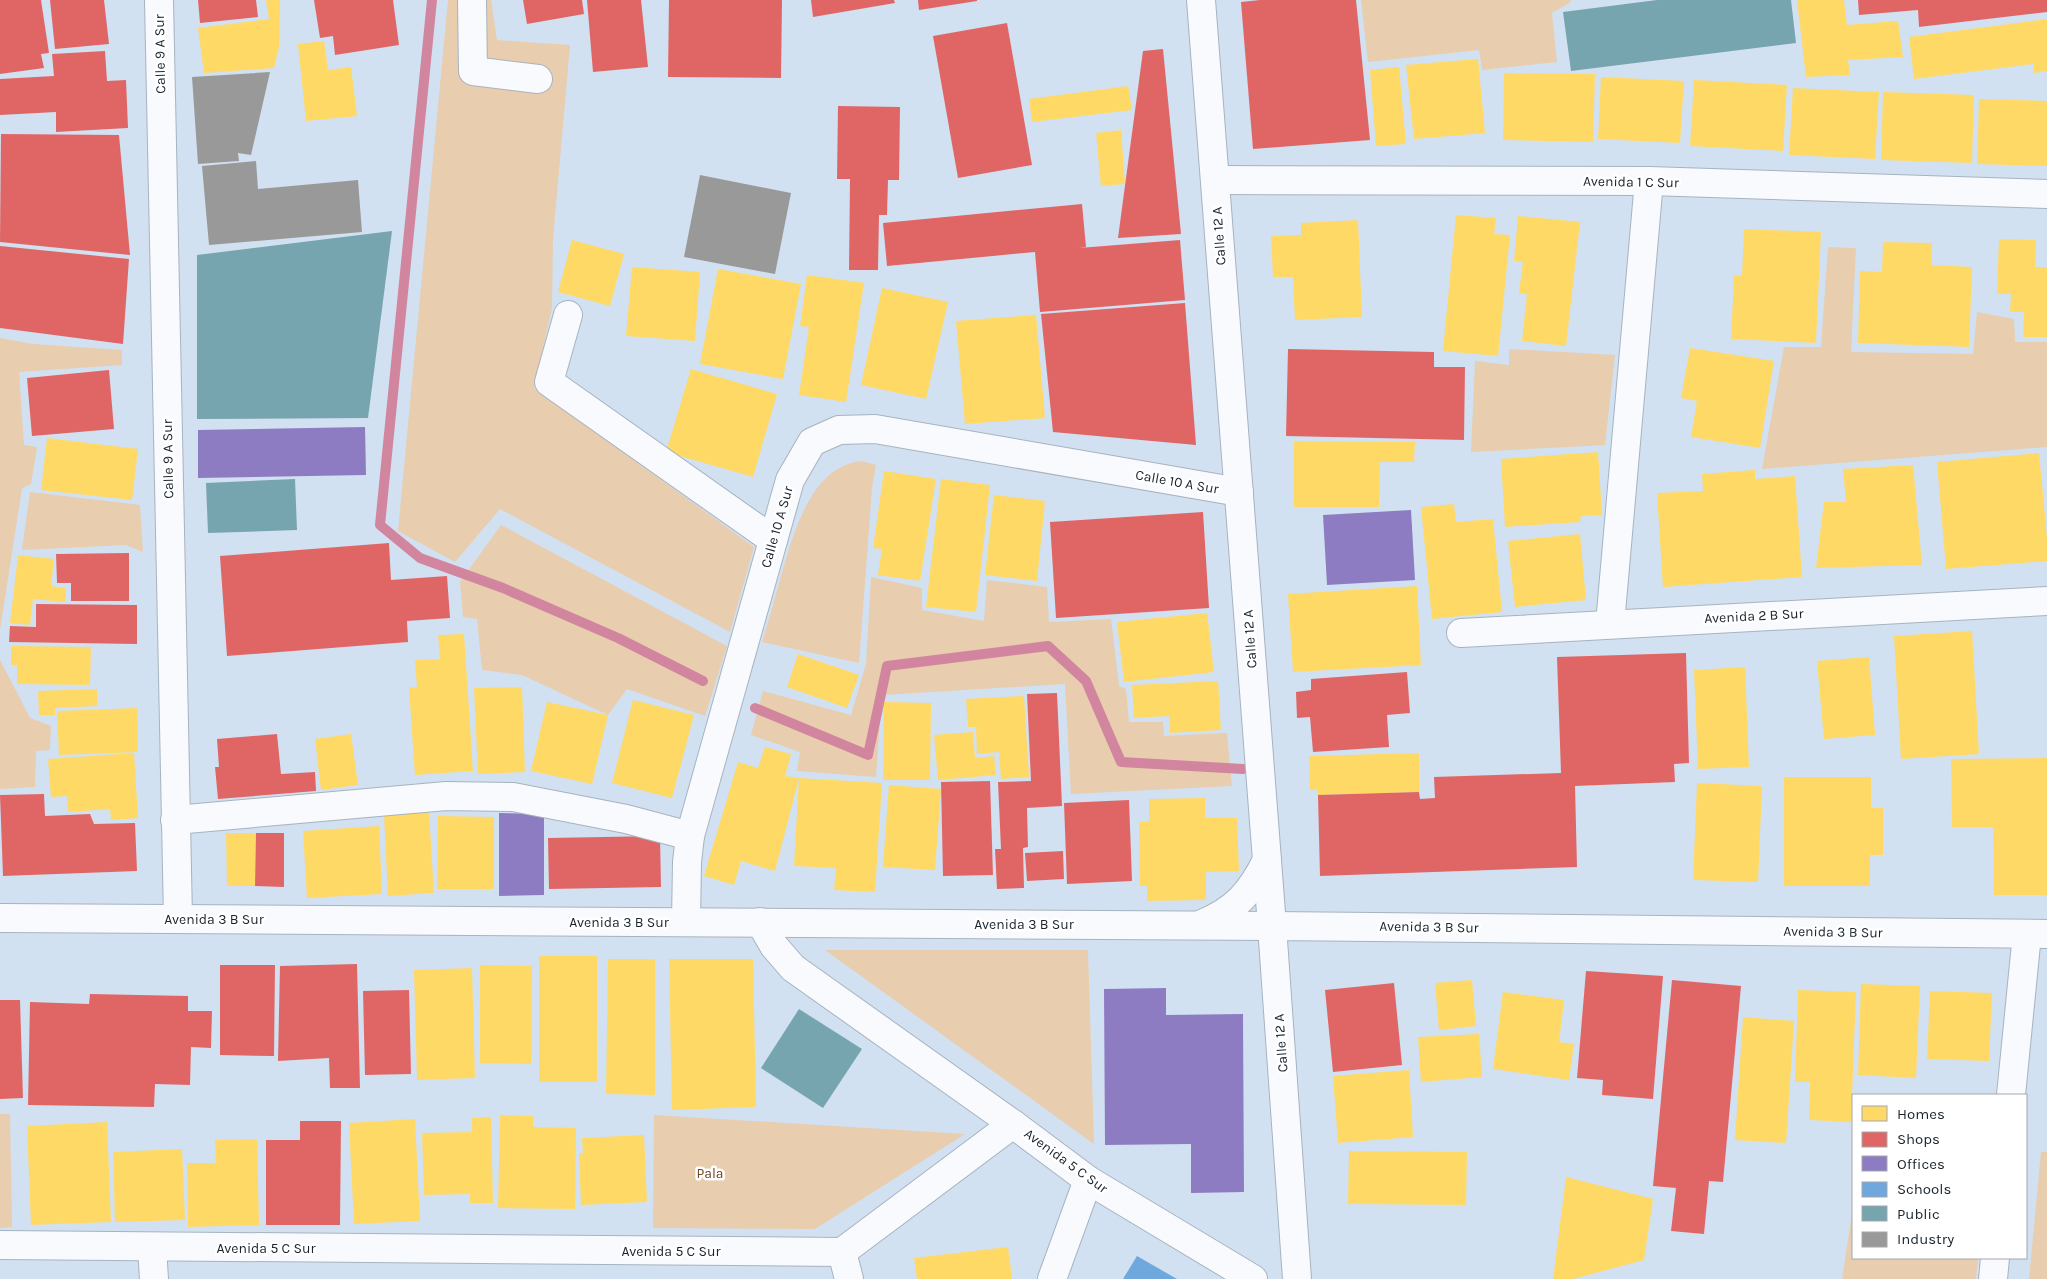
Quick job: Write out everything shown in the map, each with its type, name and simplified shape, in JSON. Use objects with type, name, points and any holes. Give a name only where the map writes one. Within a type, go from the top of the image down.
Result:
[{"type":"street","name":"Calle 9 A Sur","points":[[159,0],[178,918]]},
{"type":"street","points":[[472,0],[474,71],[538,79]]},
{"type":"street","name":"Calle 12 A","points":[[1201,0],[1297,1279]]},
{"type":"street","name":"Avenida 1 C Sur","points":[[1215,180],[1649,181],[2047,194]]},
{"type":"street","points":[[1610,624],[1649,181]]},
{"type":"street","points":[[568,315],[549,382],[773,540]]},
{"type":"street","name":"Calle 10 A Sur","points":[[686,922],[687,862],[690,836],[790,480],[812,442],[839,430],[875,429],[1239,492]]},
{"type":"street","name":"Avenida 2 B Sur","points":[[1461,633],[2047,601]]},
{"type":"street","points":[[175,820],[446,796],[513,797],[626,818],[690,836]]},
{"type":"street","points":[[1198,925],[1221,916],[1241,901],[1256,882],[1267,860]]},
{"type":"street","name":"Avenida 3 B Sur","points":[[0,918],[1198,925],[2037,934]]},
{"type":"street","points":[[760,922],[774,946],[793,968],[1013,1124]]},
{"type":"street","points":[[2011,1094],[2037,934]]},
{"type":"street","name":"Avenida 5 C Sur","points":[[0,1245],[842,1252],[1013,1124],[1088,1180],[1253,1279]]},
{"type":"street","points":[[1052,1279],[1088,1180]]},
{"type":"street","points":[[152,1247],[154,1279]]},
{"type":"street","points":[[842,1252],[848,1279]]},
{"type":"street","points":[[1993,1279],[1995,1259]]},
{"type":"green space","points":[[448,0],[491,0],[497,40],[570,45],[553,239],[552,308],[534,388],[754,547],[730,632],[500,509],[455,562],[398,531]]},
{"type":"green space","points":[[1361,0],[1570,0],[1571,2],[1552,13],[1557,62],[1482,70],[1479,50],[1368,62]]},
{"type":"green space","points":[[1828,247],[1856,248],[1851,352],[1973,354],[1977,312],[2014,319],[2015,342],[2047,342],[2047,447],[1762,469],[1784,347],[1821,347]]},
{"type":"green space","points":[[0,338],[33,344],[122,350],[122,365],[19,372],[24,445],[37,447],[31,484],[22,488],[0,630]]},
{"type":"green space","points":[[1509,349],[1615,355],[1605,445],[1471,452],[1475,361],[1509,365]]},
{"type":"green space","points":[[862,461],[876,465],[872,488],[859,663],[762,642],[792,541],[807,505],[817,488],[830,475],[844,465]]},
{"type":"green space","points":[[30,492],[140,505],[143,552],[126,545],[22,550]]},
{"type":"green space","points":[[501,525],[727,646],[705,716],[627,689],[608,715],[522,675],[482,670],[477,619],[463,617],[460,582]]},
{"type":"green space","points":[[871,577],[922,588],[922,610],[984,621],[987,580],[1047,587],[1049,622],[1111,619],[1119,686],[1126,689],[1129,722],[1163,722],[1164,736],[1227,733],[1232,786],[1071,794],[1065,684],[882,695],[876,777],[797,771],[800,752],[751,735],[763,691],[851,715],[866,664]]},
{"type":"green space","points":[[0,660],[30,718],[51,726],[50,750],[36,751],[35,787],[0,789]]},
{"type":"green space","points":[[825,950],[1088,950],[1094,1144]]},
{"type":"green space","points":[[0,1114],[10,1114],[12,1227],[0,1228]]},
{"type":"green space","name":"Pala","points":[[654,1115],[965,1134],[815,1229],[653,1228]]},
{"type":"green space","points":[[2041,1152],[2047,1152],[2047,1279],[2029,1279]]},
{"type":"green space","points":[[1852,1214],[1852,1259],[1978,1259],[1976,1279],[1842,1279]]},
{"type":"building: Homes","points":[[266,0],[280,0],[279,47],[274,68],[204,73],[198,28],[269,19]]},
{"type":"building: Homes","points":[[1797,0],[1844,0],[1847,25],[1898,21],[1903,57],[1848,60],[1850,75],[1806,77]]},
{"type":"building: Homes","points":[[2047,19],[2047,71],[2034,73],[2033,64],[1914,79],[1909,37]]},
{"type":"building: Homes","points":[[324,41],[328,70],[351,67],[357,116],[306,121],[298,44]]},
{"type":"building: Homes","points":[[1478,59],[1485,133],[1414,139],[1406,65]]},
{"type":"building: Homes","points":[[1399,67],[1406,144],[1376,146],[1370,70]]},
{"type":"building: Homes","points":[[1504,73],[1595,74],[1593,142],[1503,140]]},
{"type":"building: Homes","points":[[1601,77],[1684,81],[1680,143],[1598,139]]},
{"type":"building: Homes","points":[[1694,80],[1787,85],[1783,151],[1690,146]]},
{"type":"building: Homes","points":[[1128,86],[1132,110],[1032,122],[1029,99]]},
{"type":"building: Homes","points":[[1793,88],[1879,92],[1875,159],[1789,155]]},
{"type":"building: Homes","points":[[1883,92],[1974,95],[1972,163],[1881,160]]},
{"type":"building: Homes","points":[[1979,99],[2047,101],[2047,166],[1977,164]]},
{"type":"building: Homes","points":[[1121,130],[1125,184],[1101,186],[1096,133]]},
{"type":"building: Homes","points":[[1456,215],[1496,218],[1494,234],[1510,235],[1498,356],[1443,351]]},
{"type":"building: Homes","points":[[1518,216],[1580,222],[1566,346],[1522,341],[1527,294],[1519,293],[1523,262],[1514,261]]},
{"type":"building: Homes","points":[[1358,220],[1362,317],[1295,320],[1293,277],[1273,277],[1271,236],[1301,235],[1301,223]]},
{"type":"building: Homes","points":[[1744,229],[1821,232],[1816,343],[1731,339],[1734,276],[1742,276]]},
{"type":"building: Homes","points":[[1999,239],[2036,240],[2035,267],[2047,267],[2047,337],[2023,337],[2024,312],[2010,312],[2011,294],[1997,294]]},
{"type":"building: Homes","points":[[572,240],[624,254],[610,306],[558,292]]},
{"type":"building: Homes","points":[[1883,242],[1932,243],[1931,265],[1972,267],[1969,347],[1858,343],[1860,271],[1882,272]]},
{"type":"building: Homes","points":[[632,267],[700,272],[695,341],[626,336]]},
{"type":"building: Homes","points":[[718,269],[801,284],[783,379],[700,364]]},
{"type":"building: Homes","points":[[807,275],[864,283],[846,402],[799,395],[809,327],[800,326]]},
{"type":"building: Homes","points":[[882,288],[948,302],[926,399],[861,385]]},
{"type":"building: Homes","points":[[1036,315],[1045,418],[965,424],[956,321]]},
{"type":"building: Homes","points":[[1690,348],[1774,361],[1760,448],[1691,437],[1697,401],[1681,398]]},
{"type":"building: Homes","points":[[691,369],[777,394],[753,477],[666,452]]},
{"type":"building: Homes","points":[[47,438],[138,449],[132,500],[41,490]]},
{"type":"building: Homes","points":[[1294,441],[1415,442],[1414,462],[1380,462],[1379,507],[1294,507]]},
{"type":"building: Homes","points":[[1598,452],[1602,515],[1581,516],[1580,522],[1505,527],[1501,459]]},
{"type":"building: Homes","points":[[2039,453],[2047,538],[2047,561],[1946,569],[1937,462]]},
{"type":"building: Homes","points":[[1913,465],[1922,565],[1816,568],[1824,502],[1846,502],[1843,469]]},
{"type":"building: Homes","points":[[1755,470],[1755,479],[1795,476],[1802,577],[1663,587],[1657,493],[1703,491],[1702,474]]},
{"type":"building: Homes","points":[[884,471],[936,479],[920,581],[878,575],[882,549],[873,548]]},
{"type":"building: Homes","points":[[941,479],[990,485],[976,612],[926,607]]},
{"type":"building: Homes","points":[[994,495],[1045,501],[1037,581],[985,575]]},
{"type":"building: Homes","points":[[1454,504],[1456,522],[1493,519],[1502,612],[1432,619],[1421,507]]},
{"type":"building: Homes","points":[[1580,534],[1586,600],[1515,607],[1508,541]]},
{"type":"building: Homes","points":[[18,555],[54,559],[51,586],[66,588],[65,602],[33,599],[30,625],[10,623]]},
{"type":"building: Homes","points":[[1417,586],[1421,665],[1293,672],[1288,594]]},
{"type":"building: Homes","points":[[1207,613],[1214,672],[1124,682],[1117,622]]},
{"type":"building: Homes","points":[[1972,631],[1979,754],[1901,759],[1894,636]]},
{"type":"building: Homes","points":[[464,634],[473,771],[415,775],[409,688],[417,687],[415,660],[440,659],[438,635]]},
{"type":"building: Homes","points":[[11,646],[91,647],[90,685],[17,684],[17,665],[11,665]]},
{"type":"building: Homes","points":[[798,654],[859,675],[847,708],[787,687]]},
{"type":"building: Homes","points":[[1869,657],[1875,735],[1824,739],[1817,661]]},
{"type":"building: Homes","points":[[1745,667],[1749,767],[1698,769],[1694,670]]},
{"type":"building: Homes","points":[[1218,681],[1221,730],[1170,733],[1169,716],[1134,718],[1132,685]]},
{"type":"building: Homes","points":[[522,687],[525,772],[478,774],[474,688]]},
{"type":"building: Homes","points":[[97,689],[97,706],[55,708],[55,715],[39,715],[38,691]]},
{"type":"building: Homes","points":[[1024,696],[1029,777],[1001,779],[999,752],[977,754],[976,727],[968,727],[966,699]]},
{"type":"building: Homes","points":[[633,700],[694,715],[672,798],[612,783]]},
{"type":"building: Homes","points":[[547,702],[608,715],[592,784],[531,771]]},
{"type":"building: Homes","points":[[884,702],[931,703],[930,780],[883,780]]},
{"type":"building: Homes","points":[[137,708],[138,752],[59,755],[57,711]]},
{"type":"building: Homes","points":[[973,732],[975,758],[994,756],[996,775],[938,780],[934,735]]},
{"type":"building: Homes","points":[[351,734],[358,785],[321,790],[315,739]]},
{"type":"building: Homes","points":[[765,747],[791,754],[785,776],[799,778],[775,871],[741,861],[734,885],[704,876],[738,762],[758,768]]},
{"type":"building: Homes","points":[[134,753],[138,818],[111,820],[110,809],[68,812],[67,796],[51,797],[48,759]]},
{"type":"building: Homes","points":[[1419,753],[1419,792],[1318,795],[1317,789],[1310,790],[1309,756]]},
{"type":"building: Homes","points":[[2047,758],[2047,895],[1994,895],[1993,827],[1952,827],[1951,759]]},
{"type":"building: Homes","points":[[1784,777],[1871,777],[1871,808],[1883,808],[1883,855],[1870,855],[1870,886],[1784,886]]},
{"type":"building: Homes","points":[[799,778],[882,783],[875,892],[834,890],[836,868],[794,866]]},
{"type":"building: Homes","points":[[1697,783],[1762,786],[1758,882],[1693,880]]},
{"type":"building: Homes","points":[[889,785],[941,789],[935,870],[883,867]]},
{"type":"building: Homes","points":[[1205,798],[1205,818],[1237,818],[1239,871],[1206,872],[1206,900],[1147,901],[1147,886],[1140,886],[1139,822],[1149,821],[1149,799]]},
{"type":"building: Homes","points":[[429,812],[434,893],[388,896],[384,815]]},
{"type":"building: Homes","points":[[438,816],[494,817],[494,889],[437,889]]},
{"type":"building: Homes","points":[[379,826],[382,894],[307,898],[303,831]]},
{"type":"building: Homes","points":[[226,833],[256,833],[255,886],[227,886]]},
{"type":"building: Homes","points":[[539,956],[597,956],[597,1082],[539,1082]]},
{"type":"building: Homes","points":[[608,959],[655,959],[655,1095],[606,1094]]},
{"type":"building: Homes","points":[[669,959],[753,959],[756,1107],[672,1110]]},
{"type":"building: Homes","points":[[480,965],[532,966],[531,1064],[480,1063]]},
{"type":"building: Homes","points":[[472,968],[475,1078],[417,1080],[414,970]]},
{"type":"building: Homes","points":[[1472,980],[1476,1026],[1439,1030],[1435,983]]},
{"type":"building: Homes","points":[[1861,984],[1920,986],[1916,1078],[1858,1075]]},
{"type":"building: Homes","points":[[1798,990],[1856,992],[1851,1122],[1809,1120],[1810,1082],[1795,1082]]},
{"type":"building: Homes","points":[[1930,991],[1992,993],[1989,1061],[1927,1059]]},
{"type":"building: Homes","points":[[1503,992],[1564,1000],[1559,1042],[1574,1044],[1569,1080],[1493,1069]]},
{"type":"building: Homes","points":[[1743,1017],[1794,1021],[1786,1143],[1735,1140]]},
{"type":"building: Homes","points":[[1479,1034],[1482,1077],[1421,1082],[1418,1037]]},
{"type":"building: Homes","points":[[1409,1070],[1413,1137],[1338,1143],[1333,1076]]},
{"type":"building: Homes","points":[[500,1115],[533,1116],[533,1127],[576,1128],[575,1209],[498,1208]]},
{"type":"building: Homes","points":[[491,1117],[493,1203],[470,1203],[470,1194],[424,1195],[422,1133],[472,1132],[472,1118]]},
{"type":"building: Homes","points":[[415,1119],[420,1221],[354,1224],[349,1123]]},
{"type":"building: Homes","points":[[107,1122],[111,1222],[31,1225],[27,1126]]},
{"type":"building: Homes","points":[[644,1135],[647,1202],[581,1205],[579,1153],[583,1153],[582,1138]]},
{"type":"building: Homes","points":[[257,1139],[259,1225],[188,1227],[187,1163],[216,1163],[215,1140]]},
{"type":"building: Homes","points":[[182,1149],[185,1220],[115,1222],[113,1152]]},
{"type":"building: Homes","points":[[1349,1151],[1467,1152],[1466,1205],[1348,1204]]},
{"type":"building: Homes","points":[[1566,1177],[1653,1199],[1644,1260],[1573,1279],[1553,1279]]},
{"type":"building: Homes","points":[[1008,1247],[1012,1279],[917,1279],[914,1258]]},
{"type":"building: Shops","points":[[0,0],[41,0],[49,53],[41,54],[44,68],[0,74]]},
{"type":"building: Shops","points":[[50,0],[104,0],[109,44],[55,49]]},
{"type":"building: Shops","points":[[198,0],[256,0],[258,17],[200,23]]},
{"type":"building: Shops","points":[[314,0],[393,0],[399,45],[335,55],[333,36],[320,38]]},
{"type":"building: Shops","points":[[523,0],[582,0],[584,14],[527,24]]},
{"type":"building: Shops","points":[[587,0],[641,0],[648,67],[593,72]]},
{"type":"building: Shops","points":[[669,0],[782,0],[781,78],[668,77]]},
{"type":"building: Shops","points":[[811,0],[894,0],[895,3],[813,17]]},
{"type":"building: Shops","points":[[918,0],[977,0],[977,1],[919,10]]},
{"type":"building: Shops","points":[[1260,0],[1356,0],[1370,140],[1253,149],[1241,2]]},
{"type":"building: Shops","points":[[1858,0],[2047,0],[2047,12],[1919,27],[1918,10],[1859,15]]},
{"type":"building: Shops","points":[[1007,23],[1032,165],[958,178],[933,36]]},
{"type":"building: Shops","points":[[1163,49],[1181,234],[1118,238],[1143,51]]},
{"type":"building: Shops","points":[[105,51],[107,81],[126,80],[128,128],[56,132],[56,112],[0,115],[0,79],[54,76],[52,54]]},
{"type":"building: Shops","points":[[838,106],[900,107],[899,180],[888,180],[887,215],[879,215],[878,270],[849,270],[850,179],[837,179]]},
{"type":"building: Shops","points":[[1,134],[119,135],[130,255],[0,242]]},
{"type":"building: Shops","points":[[1082,204],[1086,247],[1079,248],[1180,240],[1185,300],[1040,312],[1035,252],[887,266],[883,223]]},
{"type":"building: Shops","points":[[0,246],[129,259],[123,344],[0,328]]},
{"type":"building: Shops","points":[[1185,303],[1196,445],[1053,432],[1041,314]]},
{"type":"building: Shops","points":[[1288,349],[1434,352],[1434,367],[1465,367],[1464,440],[1286,436]]},
{"type":"building: Shops","points":[[109,370],[114,429],[32,436],[27,378]]},
{"type":"building: Shops","points":[[1203,512],[1209,608],[1056,618],[1050,522]]},
{"type":"building: Shops","points":[[389,543],[391,580],[447,576],[450,618],[407,621],[408,642],[227,656],[220,556]]},
{"type":"building: Shops","points":[[129,553],[129,601],[71,601],[71,583],[57,583],[56,554]]},
{"type":"building: Shops","points":[[36,604],[137,605],[137,644],[9,642],[10,626],[36,627]]},
{"type":"building: Shops","points":[[1686,653],[1689,763],[1674,764],[1675,782],[1575,786],[1577,867],[1320,876],[1318,795],[1419,792],[1420,799],[1435,798],[1434,777],[1561,773],[1557,657]]},
{"type":"building: Shops","points":[[1407,672],[1410,713],[1387,715],[1389,747],[1313,752],[1310,717],[1297,718],[1296,692],[1311,690],[1311,679]]},
{"type":"building: Shops","points":[[1057,693],[1062,806],[1027,808],[1028,847],[1023,848],[1024,888],[997,889],[995,849],[1001,849],[998,782],[1031,781],[1027,694]]},
{"type":"building: Shops","points":[[277,734],[281,774],[315,772],[316,791],[218,799],[215,767],[219,767],[217,739]]},
{"type":"building: Shops","points":[[990,781],[993,875],[943,876],[941,782]]},
{"type":"building: Shops","points":[[44,794],[45,816],[90,814],[94,824],[135,823],[137,871],[3,876],[0,795]]},
{"type":"building: Shops","points":[[1129,800],[1132,881],[1067,884],[1064,803]]},
{"type":"building: Shops","points":[[256,833],[284,833],[284,887],[255,886]]},
{"type":"building: Shops","points":[[660,836],[661,887],[549,889],[548,838]]},
{"type":"building: Shops","points":[[1063,851],[1064,879],[1027,881],[1025,853]]},
{"type":"building: Shops","points":[[357,964],[360,1088],[330,1088],[329,1058],[278,1061],[280,966]]},
{"type":"building: Shops","points":[[220,965],[275,965],[274,1056],[220,1055]]},
{"type":"building: Shops","points":[[1586,971],[1663,976],[1653,1099],[1602,1095],[1603,1080],[1577,1078]]},
{"type":"building: Shops","points":[[1672,980],[1741,986],[1723,1182],[1709,1181],[1704,1234],[1671,1231],[1676,1188],[1653,1186]]},
{"type":"building: Shops","points":[[1394,983],[1402,1065],[1333,1072],[1325,990]]},
{"type":"building: Shops","points":[[409,990],[411,1074],[365,1075],[363,991]]},
{"type":"building: Shops","points":[[90,994],[188,996],[188,1011],[212,1011],[211,1048],[191,1047],[190,1085],[155,1084],[154,1107],[28,1105],[30,1002],[89,1004]]},
{"type":"building: Shops","points":[[0,1000],[20,1000],[23,1098],[0,1099]]},
{"type":"building: Shops","points":[[300,1121],[341,1121],[340,1225],[266,1225],[266,1140],[300,1140]]},
{"type":"building: Offices","points":[[365,427],[366,475],[198,478],[198,430]]},
{"type":"building: Offices","points":[[1411,510],[1415,580],[1327,585],[1323,515]]},
{"type":"building: Offices","points":[[499,813],[544,814],[544,895],[499,896]]},
{"type":"building: Offices","points":[[1166,988],[1166,1015],[1243,1014],[1244,1192],[1191,1193],[1191,1144],[1105,1145],[1104,989]]},
{"type":"building: Schools","points":[[1137,1256],[1177,1279],[1123,1279]]},
{"type":"building: Public","points":[[1657,0],[1791,0],[1796,43],[1571,71],[1563,12]]},
{"type":"building: Public","points":[[392,231],[368,418],[197,419],[197,255]]},
{"type":"building: Public","points":[[295,479],[297,530],[208,533],[206,483]]},
{"type":"building: Public","points":[[799,1009],[862,1049],[823,1108],[761,1068]]},
{"type":"building: Industry","points":[[270,72],[251,155],[238,153],[239,161],[198,164],[192,77]]},
{"type":"building: Industry","points":[[256,161],[258,189],[358,180],[362,232],[209,245],[202,166]]},
{"type":"building: Industry","points":[[700,175],[791,193],[775,274],[684,257]]},
{"type":"waterway","points":[[432,0],[380,525],[420,558],[503,588],[618,638],[703,681]]},
{"type":"waterway","points":[[755,708],[868,755],[887,666],[1048,646],[1086,681],[1121,762],[1243,769]]}]
